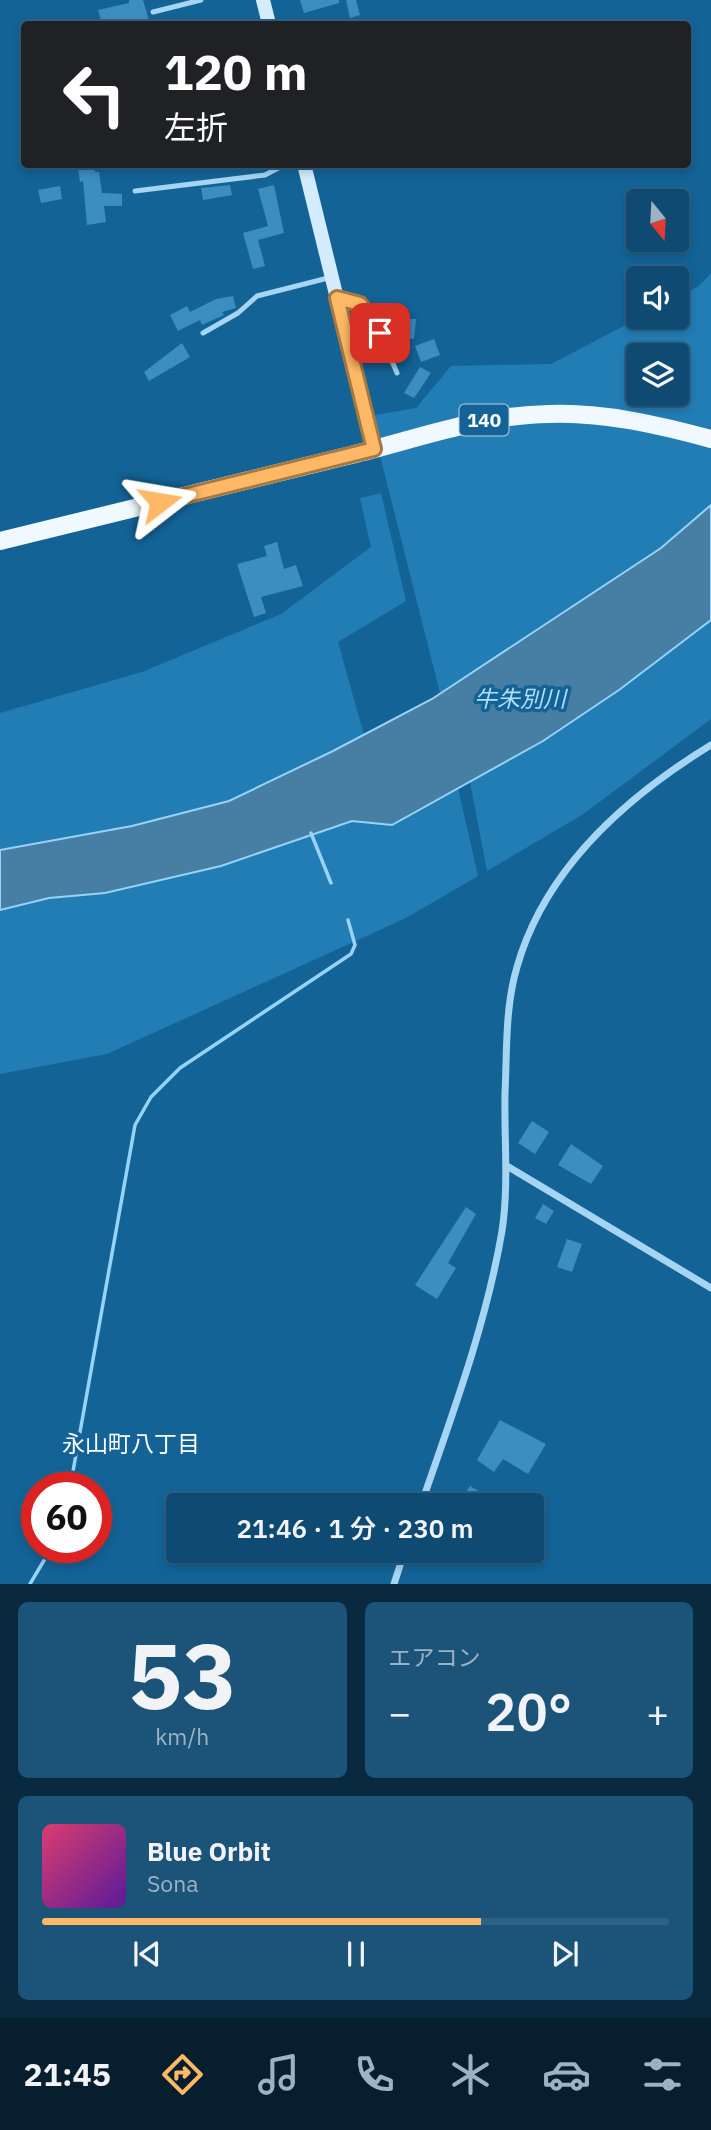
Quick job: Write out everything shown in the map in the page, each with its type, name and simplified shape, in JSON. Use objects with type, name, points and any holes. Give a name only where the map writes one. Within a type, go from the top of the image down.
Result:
[{"type":"main road","name":"140","points":[[0,541],[374,449],[474,421],[550,414],[598,416],[664,426],[711,439]]},
{"type":"street","points":[[263,0],[268,21]]},
{"type":"street","points":[[305,168],[374,449]]},
{"type":"street","points":[[425,1493],[473,1354],[502,1230],[507,1166],[504,1123],[510,996],[517,966],[546,900],[563,872],[609,820],[711,745]]},
{"type":"street","points":[[507,1166],[711,1288]]},
{"type":"street","points":[[394,1584],[401,1563]]},
{"type":"lane","points":[[153,12],[201,0]]},
{"type":"lane","points":[[135,191],[265,175],[278,168]]},
{"type":"lane","points":[[203,333],[238,313],[257,296],[332,277]]},
{"type":"lane","points":[[337,298],[360,304],[380,333],[397,373]]},
{"type":"shaded area","points":[[711,273],[711,505],[661,548],[440,693],[370,416],[416,408],[451,366],[551,364],[626,325],[626,329],[689,329],[689,291],[699,286]]},
{"type":"shaded area","points":[[381,493],[406,601],[338,642],[364,735],[229,801],[132,826],[0,850],[0,713],[142,672],[281,614],[371,547],[360,498]]},
{"type":"shaded area","points":[[711,620],[711,719],[582,815],[487,871],[470,782],[593,705]]},
{"type":"shaded area","points":[[458,788],[478,876],[406,918],[107,1054],[0,1074],[0,910],[49,898],[105,893],[221,866],[352,821],[392,825]]},
{"type":"water","name":"牛朱別川","points":[[711,505],[711,620],[619,690],[543,741],[392,825],[352,821],[221,866],[105,893],[49,898],[0,910],[0,850],[132,826],[229,801],[333,751],[432,699],[661,548]]},
{"type":"building","points":[[129,0],[143,0],[149,21],[101,21],[98,10],[129,3]]},
{"type":"building","points":[[300,0],[339,0],[339,3],[304,13]]},
{"type":"building","points":[[346,0],[356,0],[360,15],[350,18]]},
{"type":"building","points":[[78,168],[94,168],[95,172],[99,172],[102,193],[122,194],[122,206],[104,206],[106,222],[87,225],[83,181],[80,182]]},
{"type":"building","points":[[230,185],[232,195],[203,200],[201,188]]},
{"type":"building","points":[[274,185],[284,233],[258,240],[265,266],[253,269],[243,233],[268,226],[258,189]]},
{"type":"building","points":[[60,186],[62,199],[41,203],[38,190]]},
{"type":"building","points":[[233,296],[236,308],[222,312],[224,315],[202,325],[200,320],[178,331],[170,315],[187,306],[190,312],[216,299]]},
{"type":"building","points":[[405,319],[416,319],[414,339],[404,338]]},
{"type":"building","points":[[434,339],[440,355],[421,362],[415,346]]},
{"type":"building","points":[[182,343],[190,357],[149,381],[144,372]]},
{"type":"building","points":[[420,367],[431,373],[414,398],[404,393]]},
{"type":"building","points":[[277,542],[284,569],[296,565],[303,586],[261,597],[266,613],[254,617],[237,564],[267,556],[264,546]]},
{"type":"building","points":[[532,1121],[549,1132],[535,1154],[518,1143]]},
{"type":"building","points":[[571,1144],[603,1166],[591,1184],[558,1165]]},
{"type":"building","points":[[543,1204],[554,1211],[546,1224],[535,1218]]},
{"type":"building","points":[[466,1207],[476,1214],[448,1263],[456,1268],[437,1299],[415,1285]]},
{"type":"building","points":[[567,1239],[582,1244],[572,1272],[557,1267]]},
{"type":"building","points":[[500,1420],[546,1444],[528,1474],[503,1459],[494,1472],[477,1460]]},
{"type":"building","points":[[470,1486],[482,1493],[466,1493]]},
{"type":"waterway","points":[[311,833],[331,883]]},
{"type":"waterway","points":[[73,1472],[135,1125],[151,1097],[180,1068],[351,954],[355,945],[348,920]]},
{"type":"waterway","points":[[30,1584],[42,1563]]},
{"type":"district","name":"永山町八丁目","points":[[131,1443]]},
{"type":"route","points":[[160,502],[374,449],[337,298],[360,304],[380,333]]}]
